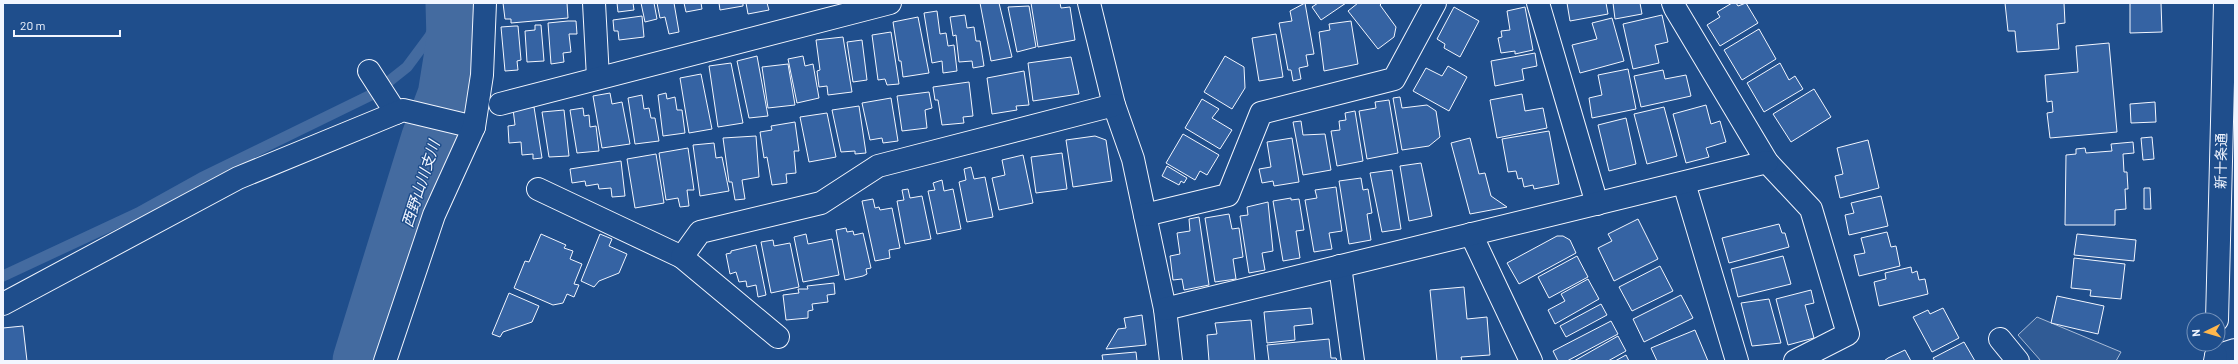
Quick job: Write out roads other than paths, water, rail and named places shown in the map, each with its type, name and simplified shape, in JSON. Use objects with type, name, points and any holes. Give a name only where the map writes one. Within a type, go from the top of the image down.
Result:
[{"type":"street","points":[[385,361],[434,215],[474,127],[482,76],[485,3]]},
{"type":"street","points":[[594,3],[598,78]]},
{"type":"street","points":[[500,104],[890,3]]},
{"type":"street","points":[[1089,3],[1114,104],[1133,159],[1165,309],[1171,361]]},
{"type":"street","points":[[1145,215],[1228,195],[1261,113],[1394,79],[1435,3]]},
{"type":"street","points":[[1538,3],[1597,204]]},
{"type":"street","points":[[1673,3],[1767,162],[1811,208],[1848,334],[1795,361]]},
{"type":"street","name":"新十条通","points":[[2217,312],[2225,3]]},
{"type":"street","points":[[369,71],[396,113]]},
{"type":"street","points":[[682,257],[700,232],[821,204],[878,166],[1114,104]]},
{"type":"street","points":[[3,304],[238,178],[403,110],[474,127]]},
{"type":"street","points":[[1165,309],[1767,162]]},
{"type":"street","points":[[1684,183],[1737,361]]},
{"type":"street","points":[[538,189],[682,257],[778,337]]},
{"type":"street","points":[[1471,234],[1531,361]]},
{"type":"street","points":[[1340,266],[1353,361]]},
{"type":"street","points":[[2000,339],[2018,361]]},
{"type":"waterway","points":[[3,276],[138,213],[201,178],[373,94],[407,67],[430,36],[446,3]]},
{"type":"waterway","name":"西野山川支川","points":[[364,361],[432,141],[449,96],[458,40],[457,3]]}]
